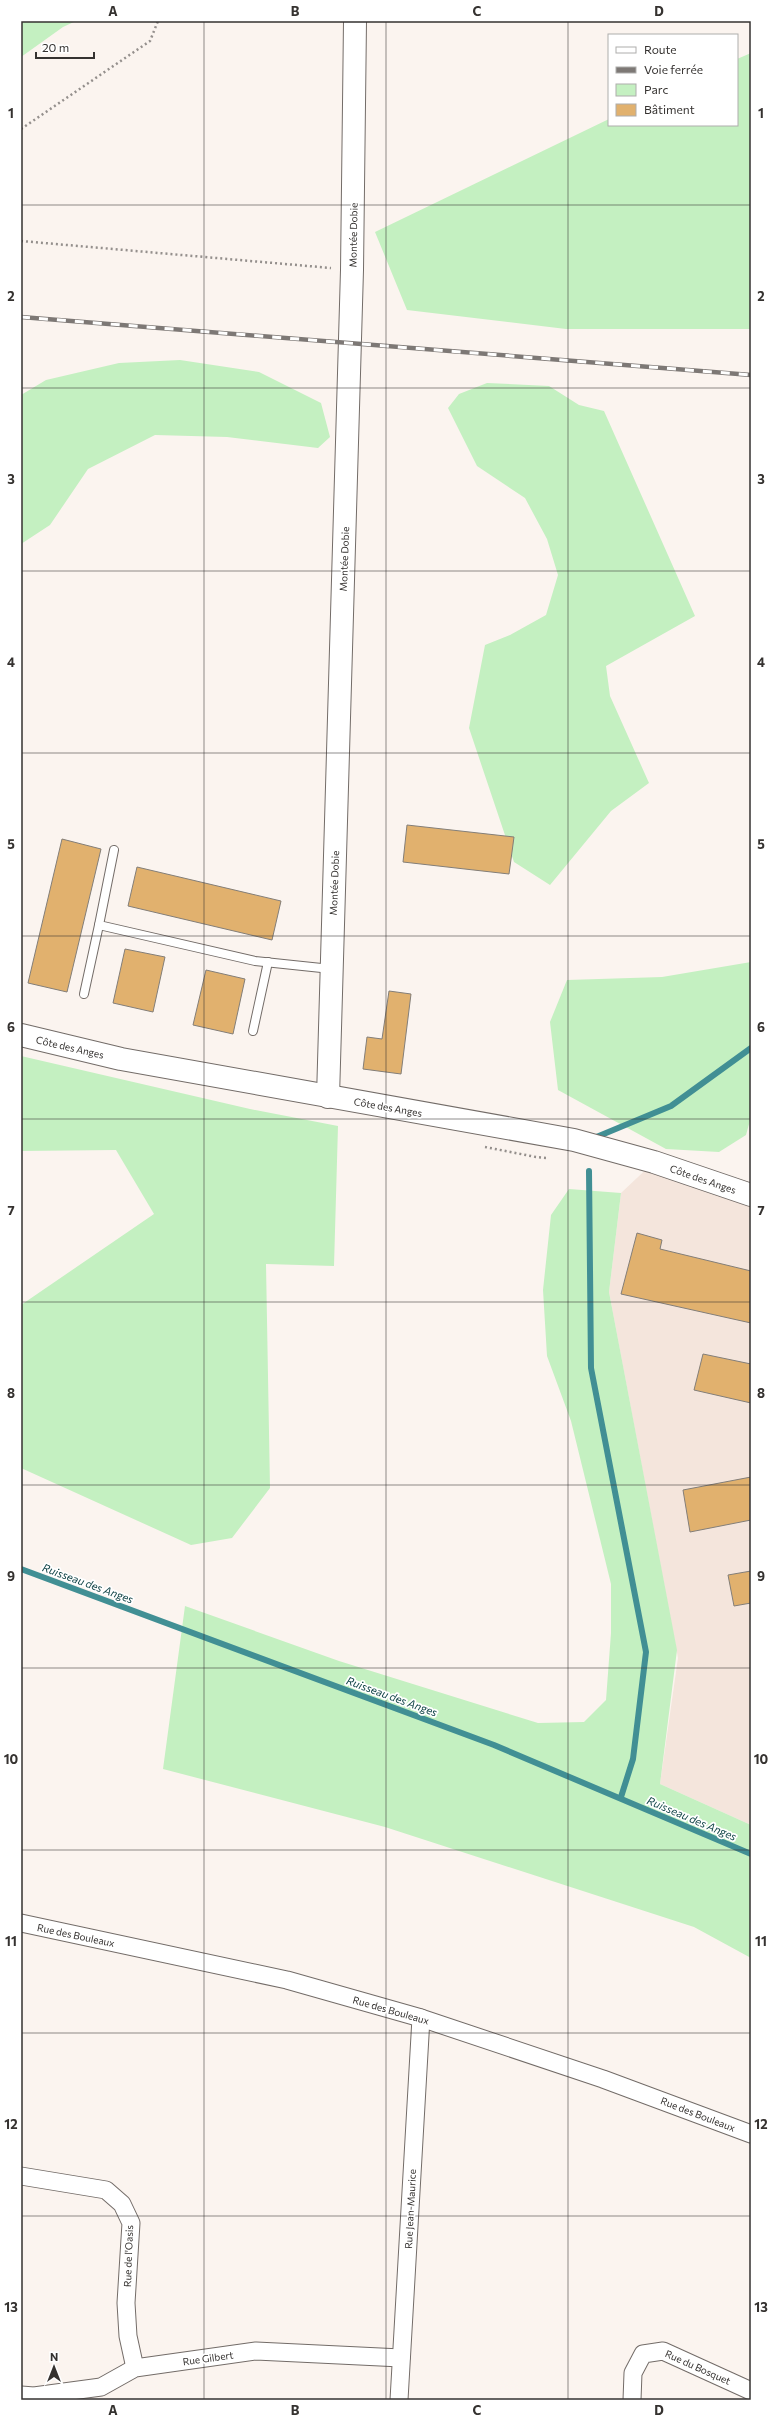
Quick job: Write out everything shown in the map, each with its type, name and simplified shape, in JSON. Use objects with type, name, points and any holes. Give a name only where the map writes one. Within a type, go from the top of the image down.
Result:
[{"type":"street","name":"Montée Dobie","points":[[328,1097],[352,270],[355,21]]},
{"type":"street","name":"Côte des Anges","points":[[21,1035],[121,1059],[574,1140],[654,1162],[751,1195]]},
{"type":"street","name":"Rue des Bouleaux","points":[[21,1923],[286,1980],[421,2018],[603,2079],[751,2134]]},
{"type":"street","name":"Rue Jean-Maurice","points":[[399,2400],[421,2018]]},
{"type":"street","name":"Rue de l'Oasis","points":[[21,2176],[106,2190],[122,2204],[131,2223],[126,2302],[128,2336],[135,2368]]},
{"type":"street","name":"Rue Gilbert","points":[[21,2395],[34,2396],[101,2393],[135,2368],[256,2351],[401,2358]]},
{"type":"street","name":"Rue du Bosquet","points":[[632,2400],[633,2373],[643,2354],[663,2351],[751,2391]]},
{"type":"lane","points":[[84,994],[114,850]]},
{"type":"lane","points":[[99,925],[268,962],[332,969]]},
{"type":"lane","points":[[253,1031],[268,962]]},
{"type":"path","points":[[21,129],[150,41],[158,21]]},
{"type":"path","points":[[21,241],[352,270]]},
{"type":"shaded area","points":[[654,1162],[751,1195],[751,1825],[660,1784],[678,1658],[609,1292],[621,1193]]},
{"type":"green space","points":[[21,21],[76,21],[63,27],[21,57]]},
{"type":"green space","points":[[751,53],[751,329],[566,329],[407,310],[375,232],[608,119],[608,126],[738,126],[738,59]]},
{"type":"green space","points":[[180,360],[259,372],[321,403],[330,437],[318,448],[227,437],[155,435],[88,469],[50,525],[21,544],[21,395],[46,380],[119,363]]},
{"type":"green space","points":[[487,383],[549,386],[579,405],[604,411],[695,616],[606,666],[610,696],[649,783],[611,811],[550,885],[514,862],[469,728],[485,645],[510,635],[546,615],[558,575],[547,539],[525,498],[477,466],[448,408],[459,394]]},
{"type":"green space","points":[[751,962],[751,1117],[746,1135],[719,1152],[666,1149],[558,1090],[550,1022],[567,980],[662,977]]},
{"type":"green space","points":[[21,1056],[250,1109],[338,1126],[334,1266],[266,1264],[270,1488],[232,1538],[191,1545],[21,1468],[21,1305],[154,1214],[116,1150],[21,1151]]},
{"type":"green space","points":[[569,1189],[621,1193],[609,1292],[677,1650],[660,1784],[751,1825],[751,1958],[694,1927],[385,1827],[163,1769],[185,1606],[339,1661],[538,1723],[584,1722],[606,1700],[611,1633],[611,1584],[571,1421],[547,1356],[543,1290],[551,1215]]},
{"type":"building","points":[[407,825],[514,837],[509,874],[403,862]]},
{"type":"building","points":[[62,839],[101,849],[67,992],[28,983]]},
{"type":"building","points":[[137,867],[281,901],[272,940],[128,906]]},
{"type":"building","points":[[125,949],[165,957],[153,1012],[113,1003]]},
{"type":"building","points":[[206,970],[245,979],[233,1034],[193,1025]]},
{"type":"building","points":[[389,991],[411,994],[401,1074],[363,1069],[367,1037],[382,1039]]},
{"type":"building","points":[[637,1233],[662,1240],[660,1249],[751,1271],[751,1323],[621,1294]]},
{"type":"building","points":[[703,1354],[751,1364],[751,1403],[694,1390]]},
{"type":"building","points":[[751,1477],[751,1520],[690,1532],[683,1490]]},
{"type":"building","points":[[751,1571],[751,1603],[734,1606],[728,1575]]},
{"type":"waterway","points":[[594,1138],[671,1106],[751,1048]]},
{"type":"waterway","points":[[589,1171],[591,1368],[646,1652],[633,1759],[621,1797]]},
{"type":"waterway","name":"Ruisseau des Anges","points":[[21,1569],[494,1745],[751,1854]]},
{"type":"railway","points":[[21,317],[751,375]]}]
